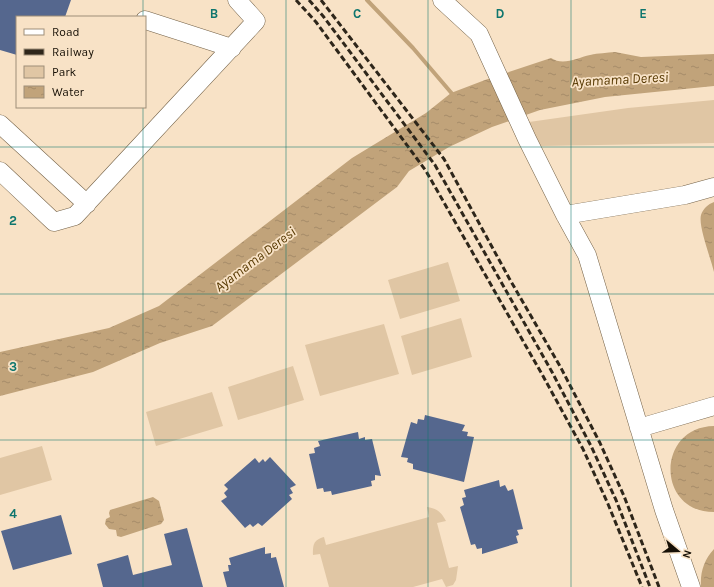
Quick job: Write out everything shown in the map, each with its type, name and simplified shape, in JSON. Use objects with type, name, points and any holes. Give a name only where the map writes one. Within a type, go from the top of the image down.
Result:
[{"type":"lane","points":[[0,170],[54,222],[75,216],[256,22],[237,0]]},
{"type":"lane","points":[[442,0],[479,34],[527,138],[565,215],[587,255],[664,510],[691,587]]},
{"type":"lane","points":[[146,20],[232,48]]},
{"type":"lane","points":[[0,124],[87,204]]},
{"type":"lane","points":[[565,215],[685,195],[714,187]]},
{"type":"lane","points":[[639,428],[714,406]]},
{"type":"green space","points":[[714,100],[714,143],[540,146],[529,122],[628,108]]},
{"type":"green space","points":[[448,262],[460,301],[400,319],[388,280]]},
{"type":"green space","points":[[461,318],[472,357],[412,375],[401,336]]},
{"type":"green space","points":[[384,324],[399,374],[320,396],[305,345]]},
{"type":"green space","points":[[293,366],[304,400],[238,420],[228,387]]},
{"type":"green space","points":[[212,392],[223,426],[156,446],[146,412]]},
{"type":"green space","points":[[42,446],[52,480],[0,495],[0,458]]},
{"type":"green space","points":[[427,507],[439,511],[446,521],[437,523],[449,568],[458,566],[456,580],[453,585],[446,587],[442,579],[413,587],[329,587],[320,554],[313,555],[314,543],[316,541],[324,537],[326,545],[429,517]]},
{"type":"water","name":"Ayamama Deresi","points":[[615,52],[641,57],[714,54],[714,86],[605,97],[540,110],[492,127],[449,147],[409,171],[397,187],[212,326],[160,343],[93,372],[0,396],[0,352],[109,328],[159,306],[352,158],[426,113],[451,93],[551,58],[565,61],[593,54]]},
{"type":"water","points":[[714,202],[714,272],[701,227],[701,215],[704,209]]},
{"type":"water","points":[[714,426],[714,512],[695,508],[681,499],[673,485],[670,469],[673,454],[681,440],[695,430]]},
{"type":"water","points":[[153,497],[159,501],[164,520],[161,524],[121,537],[117,536],[116,530],[109,529],[105,524],[106,519],[110,517],[110,510]]},
{"type":"water","points":[[714,549],[714,587],[701,587],[703,566]]},
{"type":"building","points":[[0,0],[71,0],[65,16],[16,16],[16,55],[0,50]]},
{"type":"building","points":[[425,415],[465,425],[462,431],[468,432],[467,436],[474,437],[464,482],[413,469],[413,464],[407,462],[408,458],[401,457],[411,422],[417,424],[418,419],[424,420]]},
{"type":"building","points":[[358,432],[359,439],[365,437],[365,440],[372,439],[381,476],[375,475],[375,480],[371,481],[372,486],[332,495],[331,491],[324,492],[323,488],[317,489],[309,454],[315,453],[314,448],[320,446],[318,441]]},
{"type":"building","points":[[270,457],[296,485],[290,488],[293,493],[289,495],[292,499],[262,526],[258,523],[253,527],[250,524],[245,528],[221,501],[227,497],[224,493],[228,489],[224,485],[255,458],[259,463],[263,459],[265,462]]},
{"type":"building","points":[[499,480],[500,487],[505,485],[508,491],[513,489],[523,529],[517,530],[519,535],[516,536],[518,543],[482,554],[482,548],[477,549],[475,544],[471,545],[460,507],[464,505],[462,498],[466,497],[464,490]]},
{"type":"building","points":[[61,515],[72,554],[13,570],[1,531]]},
{"type":"building","points":[[187,528],[203,587],[103,587],[97,564],[128,555],[133,575],[172,565],[164,534]]},
{"type":"building","points":[[265,547],[265,554],[271,553],[271,558],[276,557],[284,587],[227,587],[223,572],[229,571],[228,565],[231,565],[229,558]]},
{"type":"waterway","points":[[367,0],[413,48],[454,96]]},
{"type":"railway","points":[[296,0],[316,22],[426,171],[583,449],[608,504],[642,587]]},
{"type":"railway","points":[[309,0],[323,16],[435,165],[552,372],[591,446],[616,500],[650,587]]},
{"type":"railway","points":[[321,0],[444,159],[509,278],[561,368],[600,443],[624,496],[659,587]]}]
